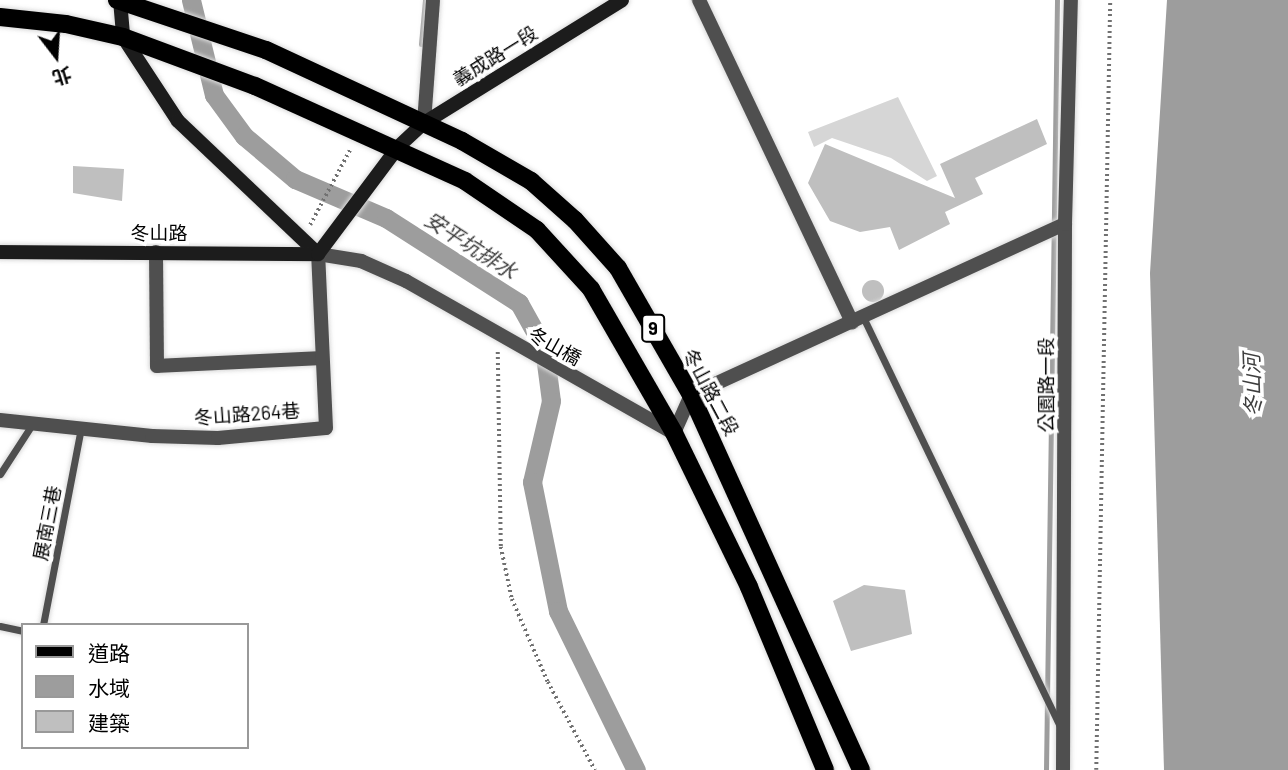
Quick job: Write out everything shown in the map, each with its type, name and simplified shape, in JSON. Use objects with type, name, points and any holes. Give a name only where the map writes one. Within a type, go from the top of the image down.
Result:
[{"type":"main road","name":"冬山路二段","points":[[119,0],[176,17],[266,50],[424,123],[531,181],[575,220],[618,268],[691,395],[861,770]]},
{"type":"main road","name":"9","points":[[0,17],[66,24],[123,37],[255,86],[398,147],[465,181],[537,230],[591,289],[674,433],[748,587],[825,770]]},
{"type":"street","points":[[119,0],[123,37],[178,121],[318,254],[398,147],[424,123],[433,0]]},
{"type":"street","name":"義成路一段","points":[[424,123],[622,0]]},
{"type":"street","points":[[699,0],[858,319]]},
{"type":"street","name":"公園路一段","points":[[1063,770],[1065,224],[1071,0]]},
{"type":"street","points":[[674,433],[691,395],[1065,224]]},
{"type":"street","name":"冬山路","points":[[0,251],[318,254],[361,261],[406,281],[504,339]]},
{"type":"street","points":[[156,253],[157,366],[321,358]]},
{"type":"street","name":"冬山路264巷","points":[[81,428],[218,438],[326,428],[318,254]]},
{"type":"street","name":"冬山橋","points":[[504,339],[674,433]]},
{"type":"street","points":[[0,419],[81,428]]},
{"type":"lane","points":[[858,319],[1064,735]]},
{"type":"lane","points":[[0,474],[33,423]]},
{"type":"lane","name":"展南三巷","points":[[43,623],[81,428]]},
{"type":"lane","points":[[0,626],[21,631]]},
{"type":"path","points":[[1096,770],[1110,0]]},
{"type":"path","points":[[312,222],[346,158]]},
{"type":"path","points":[[504,339],[501,547],[512,599],[548,682],[595,770]]},
{"type":"shaded area","points":[[898,97],[937,176],[927,181],[891,158],[832,138],[814,147],[808,132]]},
{"type":"water","name":"冬山河","points":[[1167,0],[1288,0],[1288,770],[1164,770],[1150,273]]},
{"type":"building","points":[[1037,119],[1047,144],[975,178],[983,194],[945,212],[950,224],[899,250],[890,227],[860,232],[830,221],[808,183],[825,144],[955,198],[940,164]]},
{"type":"building","points":[[73,166],[124,169],[122,201],[73,193]]},
{"type":"building","points":[[873,280],[883,287],[884,291],[877,301],[873,302],[863,295],[862,291],[869,281]]},
{"type":"building","points":[[864,585],[905,590],[912,634],[851,651],[833,601]]},
{"type":"waterway","name":"安平坑排水","points":[[191,0],[214,95],[244,136],[295,179],[386,218],[519,303],[544,348],[551,401],[532,482],[558,611],[636,770]]},
{"type":"waterway","points":[[421,44],[425,0]]},
{"type":"waterway","points":[[1046,770],[1057,0]]}]
